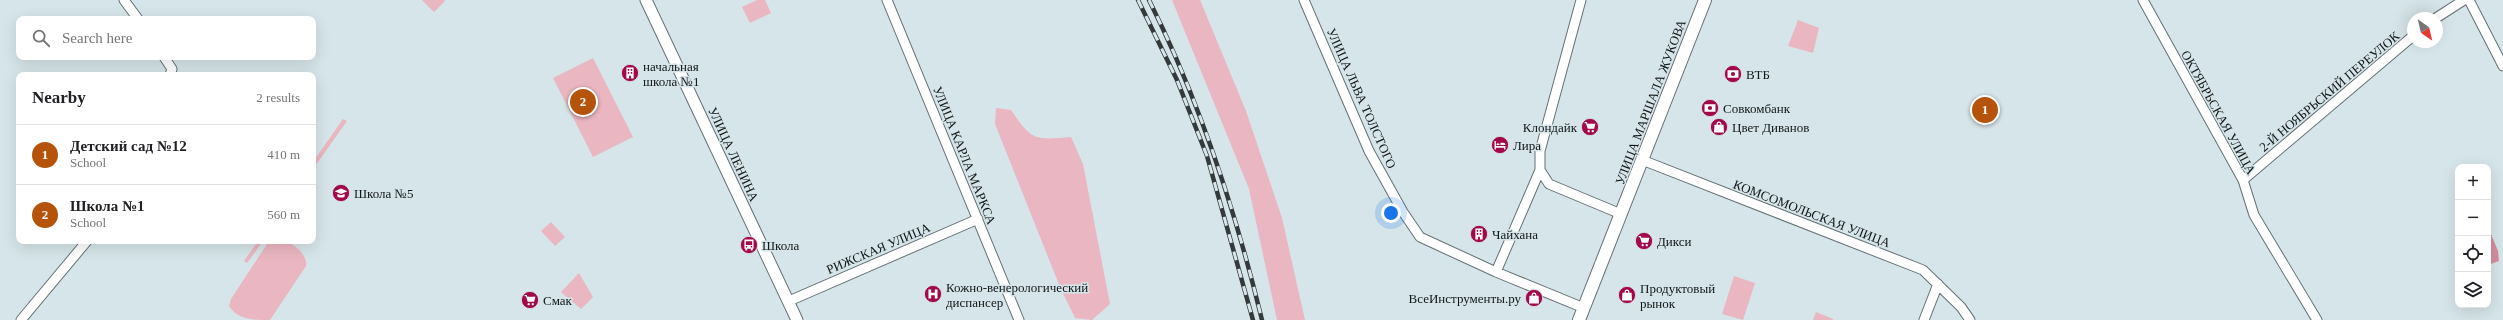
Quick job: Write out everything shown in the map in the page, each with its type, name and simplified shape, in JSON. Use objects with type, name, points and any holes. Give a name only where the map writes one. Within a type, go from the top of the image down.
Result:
[{"type":"main road","name":"УЛИЦА МАРШАЛА ЖУКОВА","points":[[1579,320],[1705,0]]},
{"type":"street","points":[[124,0],[136,16]]},
{"type":"street","name":"УЛИЦА ЛЕНИНА","points":[[646,0],[797,320]]},
{"type":"street","name":"УЛИЦА КАРЛА МАРКСА","points":[[887,0],[1019,320]]},
{"type":"street","name":"УЛИЦА ЛЬВА ТОЛСТОГО","points":[[1304,0],[1369,151],[1403,212],[1420,237],[1496,272],[1584,308]]},
{"type":"street","points":[[1496,272],[1540,170],[1540,151],[1581,0]]},
{"type":"street","name":"ОКТЯБРЬСКАЯ УЛИЦА","points":[[2143,0],[2243,180],[2254,216],[2317,320]]},
{"type":"street","points":[[2443,14],[2464,0]]},
{"type":"street","points":[[2469,0],[2503,66]]},
{"type":"street","name":"2-Й НОЯБРЬСКИЙ ПЕРЕУЛОК","points":[[2243,180],[2407,41]]},
{"type":"street","points":[[166,60],[172,69],[171,72]]},
{"type":"street","name":"КОМСОМОЛЬСКАЯ УЛИЦА","points":[[1642,160],[1923,270],[1961,306],[1970,320]]},
{"type":"street","points":[[1540,170],[1549,184],[1621,214]]},
{"type":"street","name":"РИЖСКАЯ УЛИЦА","points":[[789,301],[978,220]]},
{"type":"street","points":[[21,320],[84,244]]},
{"type":"street","points":[[1924,320],[1938,284]]},
{"type":"shaded area","points":[[422,0],[444,0],[445,1],[434,12]]},
{"type":"shaded area","points":[[757,0],[765,0],[771,13],[750,23],[742,7]]},
{"type":"shaded area","points":[[1172,0],[1200,0],[1246,111],[1282,218],[1305,320],[1277,320],[1249,189]]},
{"type":"shaded area","points":[[1798,20],[1819,28],[1813,53],[1788,46]]},
{"type":"shaded area","points":[[593,58],[633,137],[593,157],[553,78]]},
{"type":"shaded area","points":[[996,108],[1011,110],[1024,128],[1035,136],[1042,138],[1071,137],[1083,164],[1110,304],[1092,320],[1075,318],[1060,287],[995,124]]},
{"type":"shaded area","points":[[343,119],[347,121],[316,165],[316,158]]},
{"type":"shaded area","points":[[551,222],[565,237],[555,246],[541,231]]},
{"type":"shaded area","points":[[2491,234],[2498,251],[2499,261],[2491,264]]},
{"type":"shaded area","points":[[256,244],[261,244],[247,263],[244,261]]},
{"type":"shaded area","points":[[267,244],[291,244],[303,254],[306,266],[270,320],[242,317],[233,311],[229,306],[231,299]]},
{"type":"shaded area","points":[[579,273],[593,297],[581,309],[561,292]]},
{"type":"shaded area","points":[[1734,276],[1755,283],[1743,320],[1722,314]]},
{"type":"shaded area","points":[[1816,312],[1833,319],[1833,320],[1813,320]]},
{"type":"railway","points":[[1138,0],[1177,80],[1207,156],[1253,320]]},
{"type":"railway","points":[[1149,0],[1167,38],[1200,117],[1228,197],[1262,320]]},
{"type":"place","name":"начальная школа №1","points":[[630,73]]},
{"type":"place","name":"ВТБ","points":[[1733,74]]},
{"type":"place","name":"Школа №1","points":[[583,102]]},
{"type":"place","name":"Совкомбанк","points":[[1710,108]]},
{"type":"place","name":"Детский сад №12","points":[[1985,110]]},
{"type":"place","name":"Клондайк","points":[[1590,127]]},
{"type":"place","name":"Цвет Диванов","points":[[1719,127]]},
{"type":"place","name":"Лира","points":[[1500,145]]},
{"type":"place","name":"Школа №5","points":[[341,193]]},
{"type":"place","name":"Чайхана","points":[[1479,234]]},
{"type":"place","name":"Дикси","points":[[1644,241]]},
{"type":"place","name":"Школа","points":[[749,245]]},
{"type":"place","name":"Кожно-венерологический диспансер","points":[[933,294]]},
{"type":"place","name":"Продуктовый рынок","points":[[1627,295]]},
{"type":"place","name":"ВсеИнструменты.ру","points":[[1534,298]]},
{"type":"place","name":"Смак","points":[[530,300]]}]
